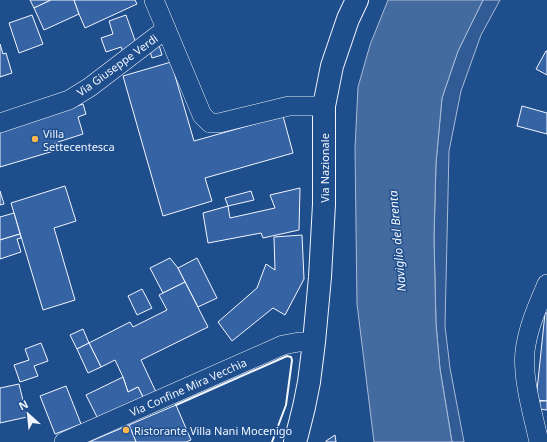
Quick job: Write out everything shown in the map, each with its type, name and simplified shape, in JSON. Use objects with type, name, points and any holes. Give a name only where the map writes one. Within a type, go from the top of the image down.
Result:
[{"type":"main road","name":"Via Nazionale","points":[[295,442],[309,382],[320,277],[324,204],[324,106],[332,66],[356,0]]},
{"type":"street","points":[[154,0],[202,115],[210,123],[219,123],[289,106],[324,106]]},
{"type":"street","name":"Via Giuseppe Verdi","points":[[0,123],[69,100],[166,29]]},
{"type":"street","points":[[539,442],[527,387],[525,352],[528,334],[547,284]]},
{"type":"street","name":"Via Confine Mira Vecchia","points":[[64,442],[283,345],[299,342],[314,342]]},
{"type":"shaded area","points":[[483,0],[500,0],[481,35],[461,91],[449,151],[445,326],[450,368],[464,442],[452,442],[440,369],[436,324],[434,237],[436,163],[442,98],[458,51]]},
{"type":"water","name":"Naviglio del Brenta","points":[[388,0],[483,0],[458,51],[442,98],[436,163],[434,237],[436,324],[440,369],[452,442],[374,442],[357,304],[355,148],[358,87],[370,45]]},
{"type":"building","points":[[30,0],[51,0],[34,8]]},
{"type":"building","points":[[51,0],[74,0],[79,14],[44,30],[34,8]]},
{"type":"building","points":[[74,0],[135,0],[137,4],[85,28]]},
{"type":"building","points":[[32,15],[43,44],[19,53],[9,23]]},
{"type":"building","points":[[126,15],[138,49],[124,54],[121,47],[106,52],[101,38],[113,34],[109,21]]},
{"type":"building","points":[[0,44],[3,54],[6,53],[12,73],[0,77]]},
{"type":"building","points":[[159,45],[162,55],[152,58],[149,48]]},
{"type":"building","points":[[547,51],[547,75],[536,69]]},
{"type":"building","points":[[171,62],[194,141],[283,116],[293,153],[205,178],[212,201],[163,216],[123,76]]},
{"type":"building","name":"Villa Settecentesca","points":[[83,104],[86,114],[78,117],[83,134],[55,143],[57,150],[0,167],[0,130]]},
{"type":"building","points":[[522,106],[547,113],[547,134],[517,126]]},
{"type":"building","points":[[65,186],[76,221],[54,228],[75,300],[43,310],[11,203]]},
{"type":"building","points":[[300,188],[299,230],[263,238],[261,233],[208,243],[203,213],[228,206],[230,218],[275,208],[270,195]]},
{"type":"building","points":[[0,191],[4,204],[0,205]]},
{"type":"building","points":[[251,191],[254,200],[228,206],[225,198]]},
{"type":"building","points":[[14,213],[20,234],[0,240],[0,217]]},
{"type":"building","points":[[20,234],[21,238],[17,239],[21,252],[0,259],[0,240]]},
{"type":"building","points":[[302,235],[304,279],[285,315],[273,308],[232,341],[218,322],[257,288],[266,264],[275,270],[274,237]]},
{"type":"building","points":[[170,258],[178,268],[185,282],[163,293],[150,268]]},
{"type":"building","points":[[197,258],[217,298],[198,307],[178,268]]},
{"type":"building","points":[[185,282],[208,327],[141,360],[156,392],[144,399],[138,387],[128,392],[115,360],[101,367],[89,343],[130,322],[133,327],[167,310],[159,295]]},
{"type":"building","points":[[142,289],[152,308],[137,315],[128,296]]},
{"type":"building","points":[[545,313],[547,313],[547,401],[536,400]]},
{"type":"building","points":[[83,329],[89,343],[77,349],[70,335]]},
{"type":"building","points":[[41,343],[48,361],[34,366],[38,376],[20,382],[14,365],[29,360],[25,349]]},
{"type":"building","points":[[89,343],[101,367],[88,373],[77,349]]},
{"type":"building","points":[[123,377],[128,392],[138,387],[144,399],[99,421],[86,395]]},
{"type":"building","points":[[19,384],[27,417],[0,423],[0,388]]},
{"type":"building","points":[[66,386],[81,424],[55,434],[40,396]]},
{"type":"building","points":[[540,401],[547,401],[547,410],[539,409]]},
{"type":"building","points":[[176,405],[191,440],[186,442],[136,442],[129,425]]},
{"type":"building","points":[[129,425],[136,442],[89,442]]},
{"type":"building","points":[[335,435],[336,442],[326,442],[326,441]]},
{"type":"wall","points":[[176,405],[287,356],[291,357],[292,360],[286,405],[272,442]]},
{"type":"place","name":"Villa Settecentesca","points":[[35,139]]},
{"type":"place","name":"Ristorante Villa Nani Mocenigo","points":[[126,430]]}]
